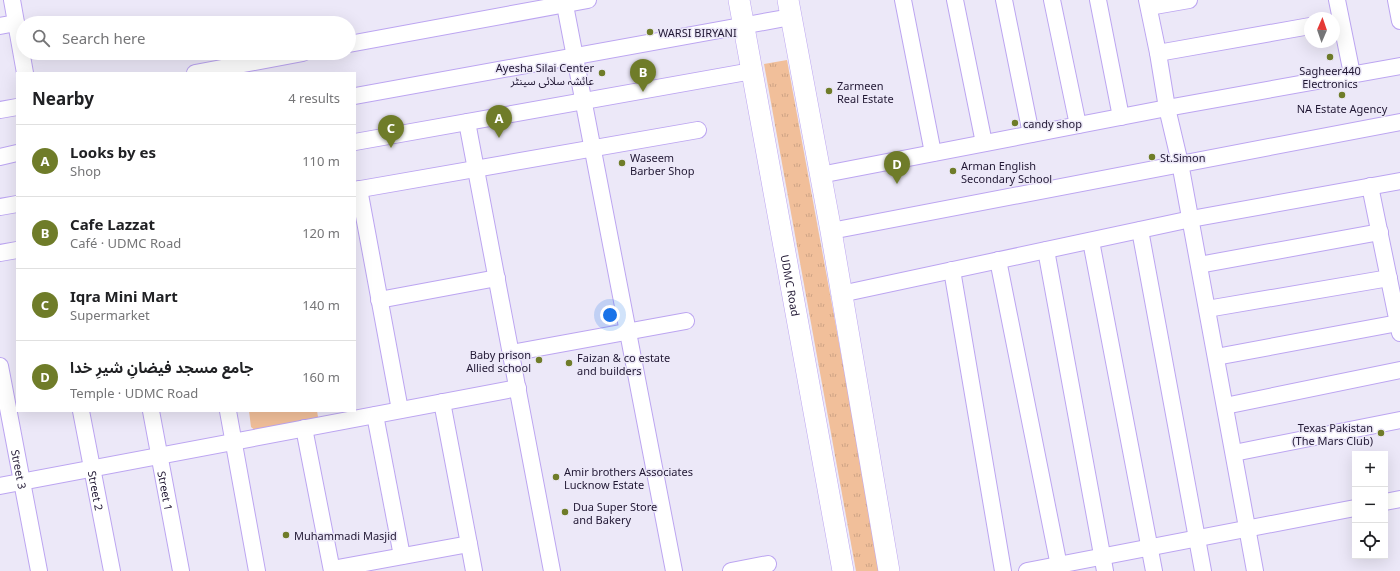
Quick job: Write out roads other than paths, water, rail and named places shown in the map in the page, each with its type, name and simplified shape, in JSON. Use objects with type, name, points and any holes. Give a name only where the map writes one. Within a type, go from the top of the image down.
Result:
[{"type":"main road","name":"UDMC Road","points":[[739,0],[843,571]]},
{"type":"main road","points":[[790,9],[831,231],[889,571]]},
{"type":"street","points":[[0,26],[16,23],[12,0]]},
{"type":"street","points":[[356,43],[564,2],[588,0]]},
{"type":"street","points":[[903,0],[933,153]]},
{"type":"street","points":[[955,0],[984,143]]},
{"type":"street","points":[[1004,0],[1031,134]]},
{"type":"street","points":[[1052,0],[1078,125]]},
{"type":"street","points":[[1098,0],[1121,117]]},
{"type":"street","points":[[1188,0],[1148,4],[1158,52],[1167,108],[1191,219],[1255,571]]},
{"type":"street","points":[[1337,0],[1338,12]]},
{"type":"street","points":[[1396,0],[1400,21]]},
{"type":"street","points":[[564,2],[674,571]]},
{"type":"street","points":[[356,96],[744,26],[790,9]]},
{"type":"street","points":[[1158,52],[1304,27]]},
{"type":"street","points":[[1340,29],[1352,74]]},
{"type":"street","points":[[23,60],[25,72]]},
{"type":"street","points":[[200,72],[265,60]]},
{"type":"street","points":[[820,175],[1167,108],[1400,66]]},
{"type":"street","points":[[356,142],[752,71]]},
{"type":"street","points":[[0,110],[16,106]]},
{"type":"street","points":[[467,122],[552,571]]},
{"type":"street","points":[[831,231],[1400,122]]},
{"type":"street","points":[[400,410],[357,190],[698,130]]},
{"type":"street","points":[[0,156],[16,153]]},
{"type":"street","points":[[841,294],[1191,219],[1400,180]]},
{"type":"street","points":[[1216,357],[1399,328],[1370,186]]},
{"type":"street","points":[[0,207],[16,204]]},
{"type":"street","points":[[1140,230],[1203,571]]},
{"type":"street","points":[[1199,265],[1380,232]]},
{"type":"street","points":[[1091,241],[1154,571]]},
{"type":"street","points":[[0,253],[16,250]]},
{"type":"street","points":[[1046,250],[1104,564]]},
{"type":"street","points":[[998,260],[1059,568]]},
{"type":"street","points":[[952,270],[1003,571]]},
{"type":"street","points":[[379,300],[497,278]]},
{"type":"street","points":[[1207,309],[1389,278]]},
{"type":"street","points":[[511,353],[686,321]]},
{"type":"street","name":"Street 3","points":[[0,366],[39,571]]},
{"type":"street","points":[[1225,406],[1400,370]]},
{"type":"street","points":[[0,486],[304,428],[325,418],[375,415],[518,388]]},
{"type":"street","points":[[442,402],[474,571]]},
{"type":"street","name":"Street 2","points":[[81,412],[112,571]]},
{"type":"street","name":"Street 1","points":[[151,412],[181,571]]},
{"type":"street","points":[[228,412],[257,571]]},
{"type":"street","points":[[375,415],[402,556]]},
{"type":"street","points":[[1234,453],[1400,420]]},
{"type":"street","points":[[304,428],[332,570],[469,544]]},
{"type":"street","points":[[1388,502],[1400,500]]},
{"type":"street","points":[[1027,571],[1104,564],[1149,548],[1352,509]]},
{"type":"street","points":[[731,571],[768,564]]},
{"type":"place","name":"WARSI BIRYANI","points":[[650,32]]},
{"type":"place","name":"Sagheer440 Electronics","points":[[1330,57]]},
{"type":"place","name":"Ayesha Silai Center عائشہ سلائی سینٹر","points":[[602,73]]},
{"type":"place","name":"Zarmeen Real Estate","points":[[829,91]]},
{"type":"place","name":"Cafe Lazzat","points":[[643,92]]},
{"type":"place","name":"NA Estate Agency","points":[[1342,95]]},
{"type":"place","name":"candy shop","points":[[1015,123]]},
{"type":"place","name":"Looks by es","points":[[499,138]]},
{"type":"place","name":"Iqra Mini Mart","points":[[391,148]]},
{"type":"place","name":"St.Simon","points":[[1152,157]]},
{"type":"place","name":"Waseem Barber Shop","points":[[622,163]]},
{"type":"place","name":"Arman English Secondary School","points":[[953,171]]},
{"type":"place","name":"جامع مسجد فیضانِ شیرِ خدا","points":[[897,184]]},
{"type":"place","name":"Baby prison Allied school","points":[[539,360]]},
{"type":"place","name":"Faizan & co estate and builders","points":[[569,363]]},
{"type":"place","name":"Texas Pakistan (The Mars Club)","points":[[1381,433]]},
{"type":"place","name":"Amir brothers Associates Lucknow Estate","points":[[556,477]]},
{"type":"place","name":"Dua Super Store and Bakery","points":[[565,512]]},
{"type":"place","name":"Muhammadi Masjid","points":[[286,535]]}]
